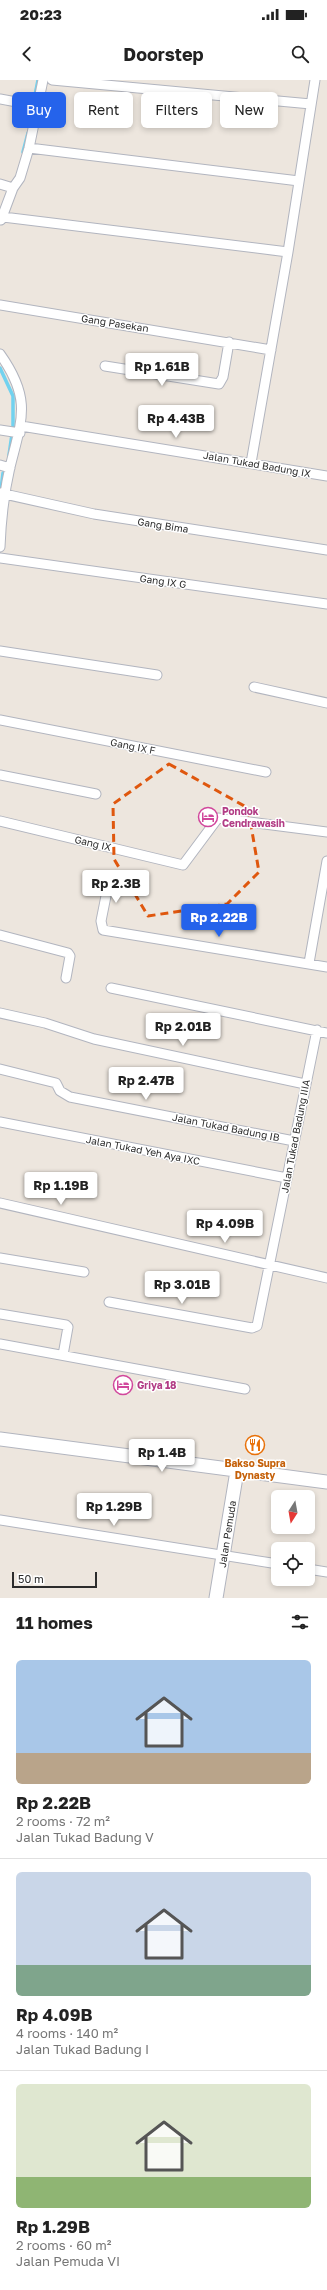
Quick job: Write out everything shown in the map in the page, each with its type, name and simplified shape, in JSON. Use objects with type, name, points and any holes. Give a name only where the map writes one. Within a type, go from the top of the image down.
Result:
[{"type":"street","points":[[41,92],[43,80]]},
{"type":"street","points":[[52,80],[311,104]]},
{"type":"street","points":[[251,463],[288,252],[315,80]]},
{"type":"street","points":[[0,99],[12,101]]},
{"type":"street","points":[[33,128],[20,178],[13,188],[2,219],[288,252]]},
{"type":"street","points":[[29,148],[299,181]]},
{"type":"street","points":[[0,184],[13,188]]},
{"type":"street","name":"Gang Pasekan","points":[[0,305],[271,350]]},
{"type":"street","points":[[106,366],[216,385],[222,382],[229,342]]},
{"type":"street","points":[[0,354],[17,380],[21,396],[21,429],[2,494],[0,547]]},
{"type":"street","name":"Jalan Tukad Badung IX","points":[[0,430],[21,429],[251,463],[327,476]]},
{"type":"street","points":[[0,465],[10,468]]},
{"type":"street","name":"Gang Bima","points":[[2,494],[94,514],[327,550]]},
{"type":"street","name":"Gang IX G","points":[[0,558],[327,604]]},
{"type":"street","points":[[0,651],[157,675]]},
{"type":"street","points":[[254,688],[327,703]]},
{"type":"street","name":"Gang IX F","points":[[0,720],[266,772]]},
{"type":"street","points":[[0,775],[96,794]]},
{"type":"street","name":"Gang IX","points":[[0,821],[182,865],[185,864],[218,818],[327,832]]},
{"type":"street","points":[[309,963],[327,861]]},
{"type":"street","points":[[109,881],[101,928],[110,931],[327,967]]},
{"type":"street","points":[[0,935],[68,953],[70,956],[66,978]]},
{"type":"street","points":[[110,988],[327,1033]]},
{"type":"street","points":[[0,1013],[45,1023],[94,1039],[305,1084]]},
{"type":"street","name":"Jalan Tukad Badung IIIA","points":[[109,1302],[252,1328],[256,1327],[259,1323],[269,1265],[317,1030]]},
{"type":"street","name":"Jalan Tukad Badung IB","points":[[0,1069],[52,1081],[58,1085],[60,1091],[70,1097],[294,1141]]},
{"type":"street","name":"Jalan Tukad Yeh Aya IXC","points":[[0,1122],[287,1178]]},
{"type":"street","points":[[0,1203],[327,1278]]},
{"type":"street","points":[[0,1258],[84,1272]]},
{"type":"street","points":[[0,1314],[66,1324],[68,1327],[63,1355]]},
{"type":"street","points":[[0,1344],[245,1389]]},
{"type":"street","points":[[0,1438],[327,1482]]},
{"type":"street","name":"Jalan Pemuda","points":[[216,1598],[237,1471]]},
{"type":"street","points":[[0,1520],[271,1563]]},
{"type":"street","points":[[315,1570],[327,1572]]},
{"type":"highlighted area","points":[[169,764],[248,808],[259,872],[227,904],[148,916],[114,859],[113,804]]},
{"type":"waterway","points":[[36,92],[38,80]]},
{"type":"waterway","points":[[23,152],[28,133]]},
{"type":"waterway","points":[[0,368],[13,396],[13,429]]},
{"type":"waterway","points":[[9,455],[12,434]]},
{"type":"waterway","points":[[1,489],[3,473]]},
{"type":"place","name":"Pondok Cendrawasih","points":[[208,817]]},
{"type":"place","name":"Griya 18","points":[[123,1385]]},
{"type":"place","name":"Bakso Supra Dynasty","points":[[255,1445]]}]
